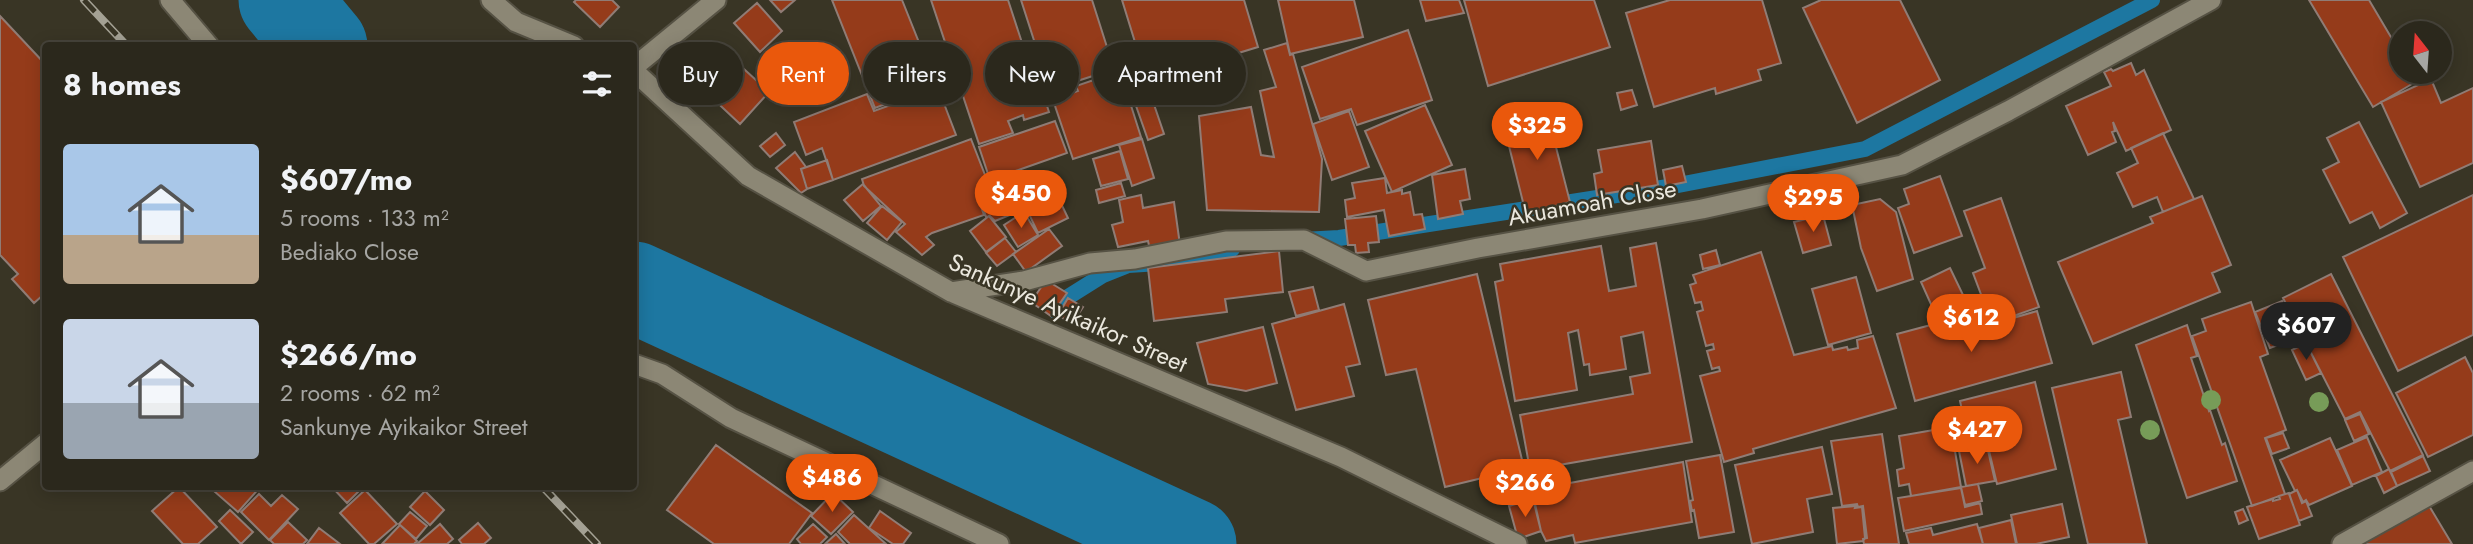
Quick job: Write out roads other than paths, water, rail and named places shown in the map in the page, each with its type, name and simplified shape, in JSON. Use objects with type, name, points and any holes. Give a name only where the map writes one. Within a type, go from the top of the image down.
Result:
[{"type":"street","points":[[170,0],[206,42]]},
{"type":"street","points":[[491,0],[516,22],[564,42]]},
{"type":"street","points":[[637,66],[716,0]]},
{"type":"street","name":"Akuamoah Close","points":[[951,292],[1024,281],[1090,263],[1135,259],[1226,241],[1304,240],[1366,271],[1478,248],[1702,209],[1902,165],[2008,111],[2211,0]]},
{"type":"street","name":"Sankunye Ayikaikor Street","points":[[637,72],[748,176],[951,292],[1341,457],[1517,544]]},
{"type":"street","points":[[637,365],[662,374],[731,418],[999,544]]},
{"type":"street","points":[[0,481],[42,446]]},
{"type":"street","points":[[2342,544],[2473,471]]},
{"type":"waterway","points":[[284,0],[319,42]]},
{"type":"waterway","points":[[1303,240],[1339,238],[1668,187],[1865,149],[2152,0]]},
{"type":"waterway","points":[[1057,312],[1068,297],[1103,275],[1128,265],[1175,262],[1232,249]]},
{"type":"waterway","points":[[637,288],[1191,544]]},
{"type":"railway","points":[[84,0],[123,42]]},
{"type":"railway","points":[[546,490],[597,544]]}]
